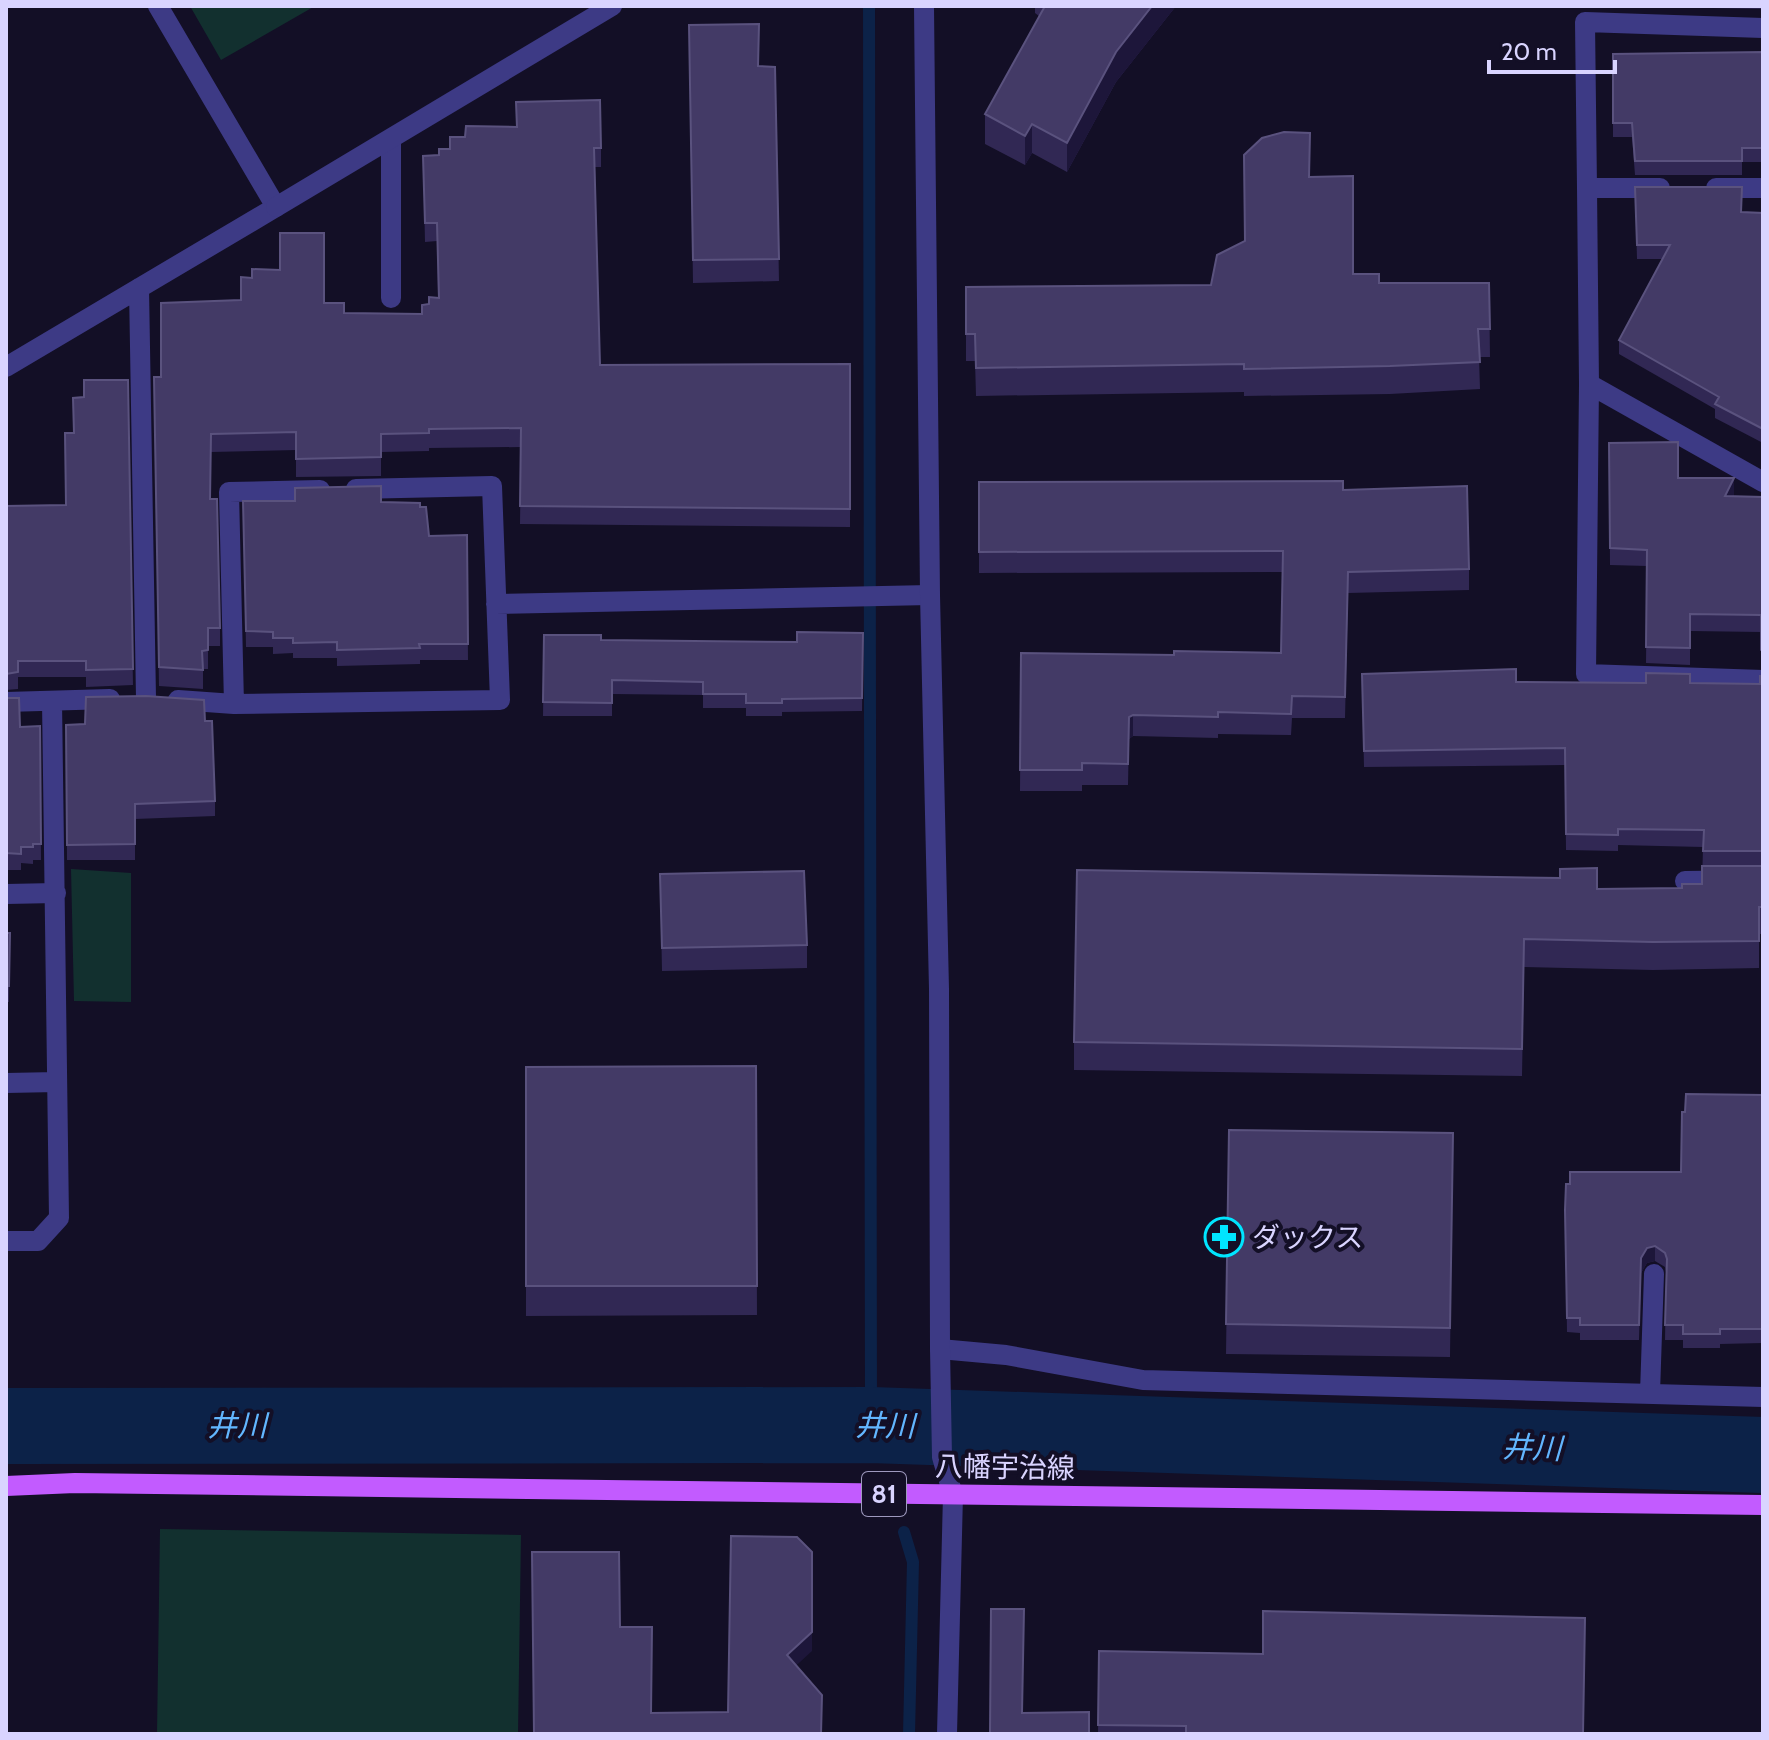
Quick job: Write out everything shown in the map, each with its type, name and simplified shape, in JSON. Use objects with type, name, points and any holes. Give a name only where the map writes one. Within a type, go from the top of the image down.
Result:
[{"type":"main road","name":"八幡宇治線","points":[[6,1486],[75,1483],[1763,1505]]},
{"type":"street","points":[[158,6],[276,207]]},
{"type":"street","points":[[6,367],[612,6]]},
{"type":"street","points":[[924,6],[930,595],[939,989],[942,1457],[953,1495],[947,1734]]},
{"type":"street","points":[[1763,28],[1585,22],[1589,384],[1586,674],[1763,680]]},
{"type":"street","points":[[391,139],[391,298]]},
{"type":"street","points":[[1587,188],[1763,188]]},
{"type":"street","points":[[139,288],[146,698]]},
{"type":"street","points":[[1589,384],[1763,482]]},
{"type":"street","points":[[6,702],[146,698],[234,704],[500,700],[492,486],[229,492],[234,704]]},
{"type":"street","points":[[496,604],[930,595]]},
{"type":"street","points":[[6,1241],[38,1241],[59,1218],[52,701]]},
{"type":"street","points":[[1685,881],[1763,880]]},
{"type":"street","points":[[6,894],[56,893]]},
{"type":"street","points":[[6,1083],[57,1082]]},
{"type":"street","points":[[1650,1393],[1654,1274]]},
{"type":"street","points":[[940,1349],[1006,1355],[1143,1380],[1763,1397]]},
{"type":"green space","points":[[190,6],[315,6],[221,60]]},
{"type":"green space","points":[[71,869],[131,873],[131,1002],[74,1001]]},
{"type":"green space","points":[[160,1529],[521,1535],[518,1734],[157,1734]]},
{"type":"building","points":[[1045,6],[1152,6],[1116,52],[1067,143],[1032,124],[1025,136],[985,114]]},
{"type":"building","points":[[759,24],[758,66],[775,67],[779,259],[693,260],[689,25]]},
{"type":"building","points":[[1763,52],[1763,148],[1742,148],[1742,161],[1635,161],[1632,123],[1613,123],[1613,54]]},
{"type":"building","points":[[600,100],[601,148],[594,148],[600,365],[850,364],[850,509],[520,506],[521,428],[429,429],[429,433],[381,434],[381,457],[296,459],[296,432],[211,434],[210,499],[217,499],[220,628],[208,628],[208,650],[202,651],[203,670],[159,667],[154,377],[161,377],[161,303],[241,300],[241,277],[252,278],[252,269],[280,270],[280,233],[324,233],[324,303],[344,303],[344,313],[422,314],[422,305],[429,304],[429,297],[439,298],[437,223],[425,223],[423,156],[439,155],[439,149],[450,149],[450,137],[465,137],[466,126],[517,127],[516,102]]},
{"type":"building","points":[[1284,132],[1310,133],[1309,177],[1353,176],[1353,274],[1379,274],[1379,283],[1489,283],[1490,329],[1478,329],[1480,362],[1244,369],[1244,364],[976,368],[975,334],[966,334],[966,287],[1211,285],[1217,255],[1245,241],[1244,155],[1262,138]]},
{"type":"building","points":[[1635,187],[1742,187],[1741,212],[1763,213],[1763,429],[1715,404],[1719,397],[1619,340],[1670,245],[1637,245]]},
{"type":"building","points":[[84,380],[128,380],[133,669],[86,670],[86,661],[18,661],[18,672],[6,674],[6,506],[66,505],[65,433],[74,433],[73,398],[84,397]]},
{"type":"building","points":[[1678,442],[1678,478],[1734,478],[1725,496],[1763,497],[1763,651],[1761,615],[1690,614],[1690,648],[1646,647],[1647,550],[1610,548],[1609,443]]},
{"type":"building","points":[[1343,481],[1343,490],[1467,486],[1469,569],[1348,572],[1345,697],[1292,696],[1291,714],[1218,712],[1218,717],[1133,715],[1129,717],[1128,764],[1082,763],[1082,770],[1020,770],[1021,653],[1281,653],[1283,551],[979,552],[979,482]]},
{"type":"building","points":[[381,486],[381,502],[420,503],[420,507],[426,507],[429,536],[467,535],[468,644],[337,650],[337,642],[293,643],[293,638],[273,638],[273,632],[246,631],[243,501],[295,501],[295,488]]},
{"type":"building","points":[[797,632],[863,633],[862,698],[782,699],[782,703],[746,703],[746,694],[703,694],[703,682],[612,680],[612,703],[543,702],[544,635],[601,635],[601,640],[797,642]]},
{"type":"building","points":[[1516,669],[1516,682],[1646,683],[1646,673],[1690,674],[1690,683],[1760,684],[1760,676],[1763,676],[1763,851],[1703,851],[1704,830],[1618,829],[1618,835],[1566,834],[1565,748],[1364,751],[1362,674]]},
{"type":"building","points":[[146,696],[204,700],[205,721],[212,721],[215,801],[135,804],[135,844],[67,845],[66,725],[85,724],[86,697]]},
{"type":"building","points":[[6,698],[19,698],[20,727],[40,726],[41,844],[21,847],[21,854],[6,853]]},
{"type":"building","points":[[1702,866],[1763,866],[1759,941],[1524,939],[1522,1049],[1074,1042],[1077,870],[1560,878],[1560,869],[1597,868],[1597,889],[1682,888],[1682,884],[1702,884]]},
{"type":"building","points":[[804,871],[807,945],[662,948],[660,874]]},
{"type":"building","points":[[6,933],[10,933],[9,986],[6,986]]},
{"type":"building","points":[[756,1066],[757,1286],[526,1286],[526,1067]]},
{"type":"building","points":[[1686,1094],[1763,1095],[1763,1329],[1720,1329],[1720,1334],[1683,1334],[1683,1325],[1665,1325],[1667,1259],[1665,1253],[1655,1246],[1647,1248],[1641,1258],[1639,1325],[1580,1325],[1580,1318],[1567,1318],[1565,1210],[1566,1184],[1570,1184],[1570,1172],[1681,1172],[1682,1112],[1685,1112]]},
{"type":"building","points":[[1229,1130],[1453,1133],[1450,1328],[1226,1324]]},
{"type":"building","points":[[731,1536],[797,1537],[812,1552],[812,1632],[787,1655],[822,1695],[821,1734],[534,1734],[532,1552],[619,1552],[620,1627],[652,1627],[651,1713],[728,1712]]},
{"type":"building","points":[[991,1609],[1024,1609],[1022,1713],[1089,1712],[1089,1734],[990,1734]]},
{"type":"building","points":[[1263,1611],[1585,1618],[1583,1734],[1186,1734],[1186,1726],[1098,1725],[1099,1651],[1263,1654]]},
{"type":"waterway","points":[[869,6],[871,1425],[881,1457]]},
{"type":"waterway","name":"井川","points":[[6,1426],[871,1425],[1763,1455]]},
{"type":"waterway","points":[[904,1532],[913,1562],[909,1734]]},
{"type":"place","name":"ダックス","points":[[1224,1237]]}]
